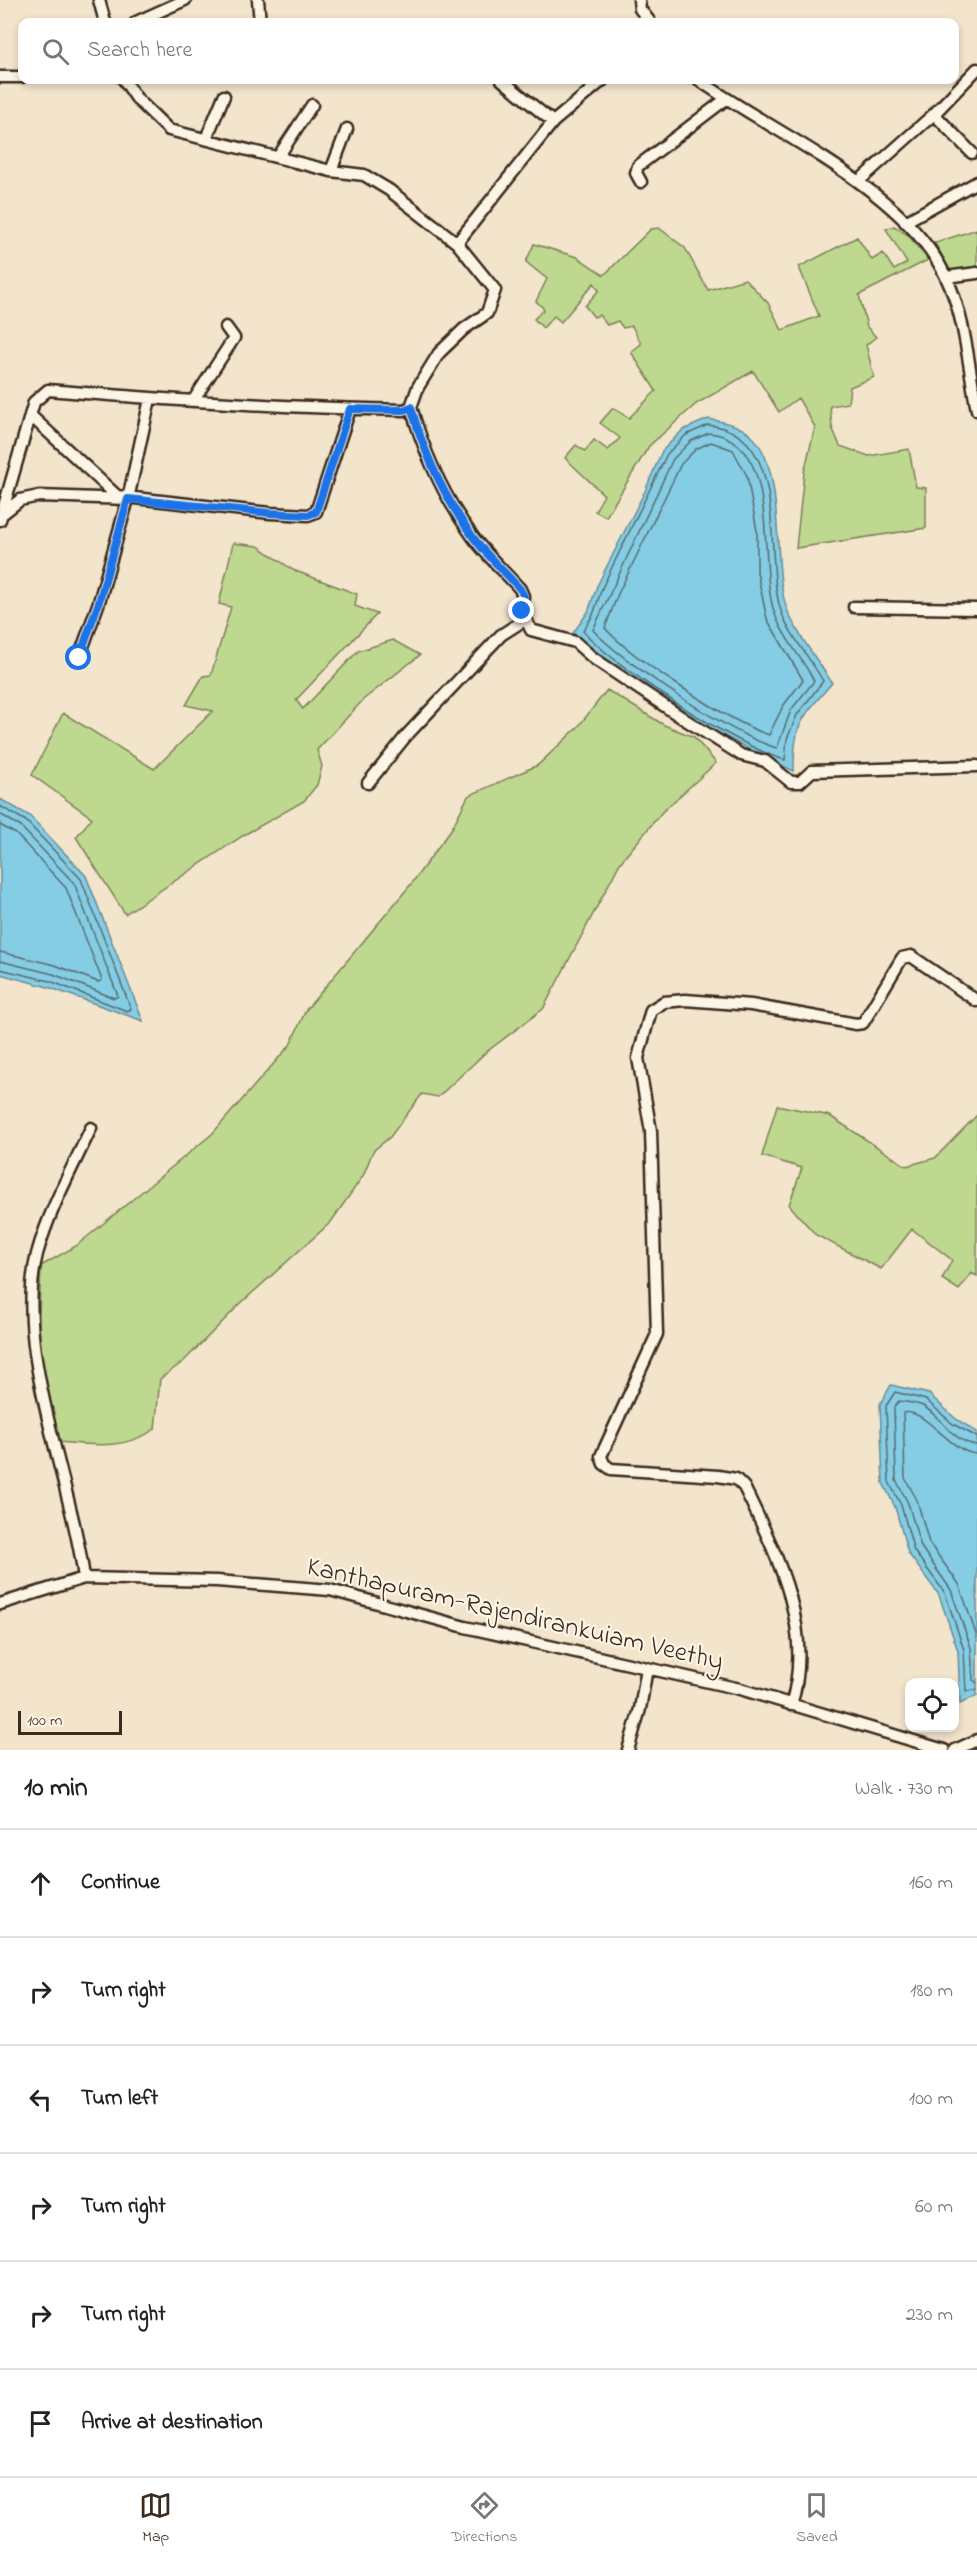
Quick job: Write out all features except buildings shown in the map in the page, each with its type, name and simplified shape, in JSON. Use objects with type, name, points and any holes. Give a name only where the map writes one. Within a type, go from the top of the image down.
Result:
[{"type":"street","points":[[99,0],[104,18]]},
{"type":"street","points":[[145,18],[185,0]]},
{"type":"street","points":[[258,0],[260,18]]},
{"type":"street","points":[[639,0],[640,9],[647,18]]},
{"type":"street","points":[[859,180],[934,114],[977,69]]},
{"type":"street","points":[[0,77],[18,77]]},
{"type":"street","points":[[127,84],[137,99],[169,130],[331,171],[364,175],[389,190],[457,243],[495,290],[487,313],[464,329],[439,353],[418,387],[411,407],[418,434],[442,486],[473,537],[520,589],[524,596],[522,611],[531,630],[575,642],[593,658],[684,719],[741,754],[765,761],[791,782],[800,782],[812,771],[977,766]]},
{"type":"street","points":[[507,84],[554,122]]},
{"type":"street","points":[[457,243],[554,122],[598,84]]},
{"type":"street","points":[[705,84],[859,180],[924,240],[946,276],[958,311],[969,354],[977,410]]},
{"type":"street","points":[[206,139],[224,96]]},
{"type":"street","points":[[641,182],[636,173],[639,166],[726,99]]},
{"type":"street","points":[[278,157],[312,105]]},
{"type":"street","points":[[934,114],[972,153]]},
{"type":"street","points":[[331,171],[347,129]]},
{"type":"street","points":[[905,222],[977,182]]},
{"type":"street","points":[[946,276],[977,273]]},
{"type":"street","points":[[193,401],[234,338],[226,327]]},
{"type":"street","points":[[0,518],[34,402],[48,390],[150,399],[350,409],[404,410],[411,407]]},
{"type":"street","points":[[79,658],[99,602],[128,499],[150,399]]},
{"type":"street","points":[[0,518],[20,500],[39,496],[128,499],[308,515],[316,512],[350,409]]},
{"type":"street","points":[[30,415],[117,496],[128,499]]},
{"type":"street","points":[[854,607],[977,609]]},
{"type":"street","points":[[368,783],[406,736],[501,635],[526,619]]},
{"type":"street","points":[[791,1704],[800,1668],[801,1647],[796,1622],[776,1553],[744,1487],[736,1479],[718,1476],[611,1469],[604,1464],[601,1456],[657,1334],[651,1131],[638,1058],[651,1010],[664,1002],[685,1000],[751,1005],[856,1024],[863,1023],[902,958],[911,956],[977,1001]]},
{"type":"street","points":[[84,1578],[79,1537],[45,1407],[34,1342],[33,1299],[37,1256],[49,1219],[91,1128]]},
{"type":"street","name":"Kanthapuram-Rajendirankuiam Veethy","points":[[0,1604],[84,1578],[217,1581],[330,1590],[465,1627],[740,1689],[791,1704],[908,1745],[944,1750]]},
{"type":"street","points":[[628,1750],[640,1709],[647,1668]]},
{"type":"street","points":[[955,1750],[977,1740]]},
{"type":"green space","points":[[894,226],[908,235],[928,260],[859,295],[867,327],[876,337],[866,345],[874,377],[850,387],[848,403],[830,406],[832,427],[840,446],[869,456],[909,449],[916,487],[926,488],[926,528],[796,548],[804,473],[815,427],[798,398],[779,412],[753,371],[696,404],[649,446],[606,517],[595,511],[604,495],[565,458],[576,445],[585,451],[594,440],[608,450],[620,438],[600,423],[613,408],[629,418],[656,391],[631,352],[641,344],[632,326],[623,328],[618,321],[607,325],[599,315],[594,317],[585,306],[599,290],[594,283],[561,322],[554,316],[543,328],[534,319],[544,309],[536,301],[547,279],[526,262],[534,244],[577,257],[604,275],[651,229],[659,228],[685,248],[708,290],[745,279],[768,303],[782,330],[819,316],[799,267],[857,237],[872,260],[883,253],[894,270],[907,263],[886,229]]},
{"type":"green space","points":[[977,229],[977,269],[950,270],[935,243]]},
{"type":"green space","points":[[233,543],[258,546],[293,570],[357,594],[355,606],[377,614],[296,700],[303,709],[358,651],[393,640],[420,655],[364,699],[317,750],[322,766],[317,785],[304,801],[244,835],[125,914],[76,837],[92,818],[32,775],[63,713],[154,769],[213,711],[186,705],[203,676],[211,675],[231,607],[219,604]]},
{"type":"green space","points":[[607,690],[664,725],[694,737],[716,763],[662,812],[620,863],[543,1009],[485,1053],[438,1097],[422,1094],[390,1137],[373,1151],[363,1176],[331,1222],[240,1304],[184,1361],[160,1379],[155,1429],[144,1436],[120,1443],[96,1445],[58,1442],[48,1407],[38,1340],[41,1266],[76,1246],[212,1134],[290,1045],[306,1010],[412,883],[452,828],[468,796],[538,765],[578,727]]},
{"type":"green space","points":[[777,1105],[830,1116],[906,1166],[935,1158],[977,1115],[977,1276],[971,1273],[959,1290],[942,1279],[952,1260],[912,1229],[881,1269],[816,1235],[789,1205],[802,1168],[762,1156]]},
{"type":"water","points":[[708,419],[743,429],[760,447],[769,467],[774,491],[780,569],[788,612],[832,683],[801,722],[795,742],[794,771],[706,726],[652,692],[573,633],[588,612],[597,586],[645,491],[662,451],[683,430]]},
{"type":"water","points":[[0,799],[30,816],[86,876],[143,1021],[48,987],[0,974]]},
{"type":"water","points":[[891,1385],[929,1394],[956,1419],[977,1432],[977,1695],[960,1704],[958,1651],[939,1595],[908,1553],[895,1507],[883,1483],[880,1404]]},
{"type":"route","points":[[79,658],[99,602],[128,499],[270,513],[308,515],[316,512],[350,409],[404,410],[411,407],[418,434],[442,486],[473,537],[520,589],[524,596],[522,611]]}]
